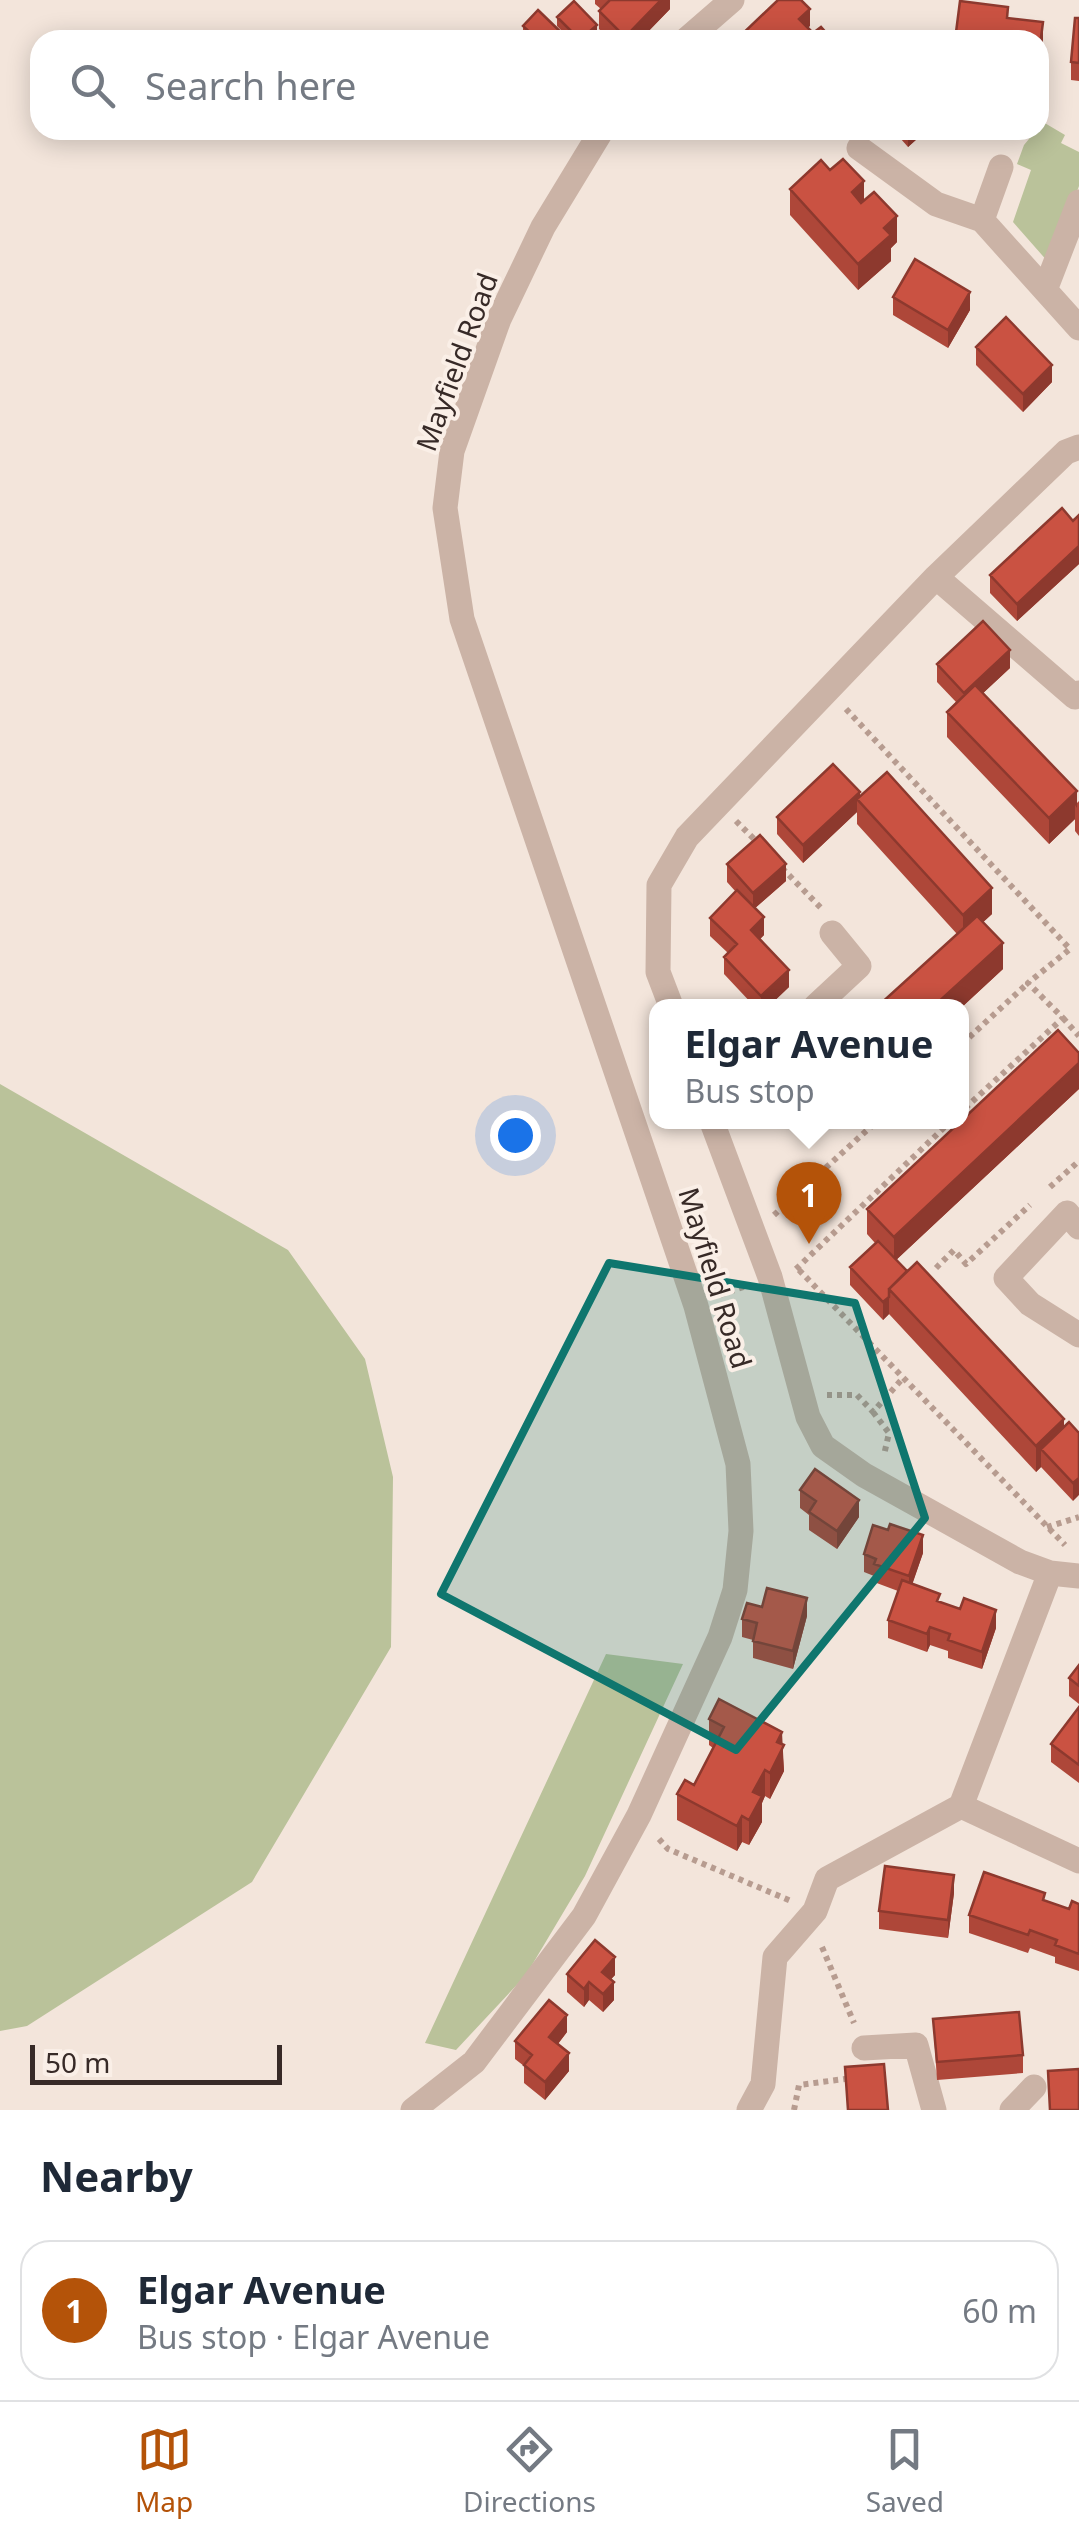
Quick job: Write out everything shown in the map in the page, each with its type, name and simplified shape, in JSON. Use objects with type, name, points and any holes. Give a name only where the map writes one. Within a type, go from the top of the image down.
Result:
[{"type":"street","points":[[698,30],[732,0]]},
{"type":"street","name":"Mayfield Road","points":[[413,2110],[474,2062],[584,1916],[639,1815],[720,1636],[735,1590],[741,1530],[738,1464],[696,1306],[462,619],[444,508],[452,450],[499,320],[543,227],[596,140]]},
{"type":"street","points":[[858,148],[936,204],[982,220],[1079,328]]},
{"type":"street","points":[[982,220],[1000,167]]},
{"type":"street","points":[[1045,290],[1079,202]]},
{"type":"street","points":[[668,999],[658,972],[659,886],[686,838],[936,576],[1066,452],[1079,447]]},
{"type":"street","points":[[936,576],[1075,697],[1079,694]]},
{"type":"street","points":[[824,999],[859,966],[832,933]]},
{"type":"street","points":[[715,1129],[772,1284],[804,1402],[822,1446],[873,1480],[1020,1562],[1050,1573],[1079,1576]]},
{"type":"street","points":[[1079,1226],[1067,1212],[1006,1278],[1030,1304],[1079,1335]]},
{"type":"street","points":[[749,2110],[763,2084],[775,1957],[815,1911],[827,1879],[961,1806],[1050,1573]]},
{"type":"street","points":[[961,1806],[1079,1861]]},
{"type":"street","points":[[864,2048],[916,2046],[934,2110]]},
{"type":"street","points":[[1012,2110],[1034,2087]]},
{"type":"path","points":[[828,690],[1070,949],[969,1038]]},
{"type":"path","points":[[718,803],[833,920],[832,933]]},
{"type":"path","points":[[1028,984],[1079,1036]]},
{"type":"path","points":[[969,1105],[1064,1018]]},
{"type":"path","points":[[754,1233],[868,1129]]},
{"type":"path","points":[[696,1306],[772,1284],[797,1268],[943,1129]]},
{"type":"path","points":[[936,1268],[954,1250],[966,1264],[1079,1160]]},
{"type":"path","points":[[797,1268],[1065,1545],[1050,1573]]},
{"type":"path","points":[[873,1412],[902,1378]]},
{"type":"path","points":[[804,1402],[830,1395],[857,1394],[873,1412],[889,1433],[883,1460],[873,1480]]},
{"type":"path","points":[[1047,1527],[1079,1517]]},
{"type":"path","points":[[639,1815],[668,1850],[815,1911],[823,1948],[864,2048],[865,2076],[799,2085],[794,2110]]},
{"type":"highlighted area","points":[[609,1263],[855,1303],[925,1518],[736,1750],[441,1594]]},
{"type":"green space","points":[[1049,126],[1065,135],[1061,143],[1079,152],[1079,186],[1049,263],[1013,222],[1031,170],[1017,164],[1028,140],[1049,140]]},
{"type":"green space","points":[[0,1084],[288,1250],[365,1359],[393,1477],[391,1647],[252,1882],[27,2026],[0,2031]]},
{"type":"green space","points":[[606,1654],[683,1664],[585,1876],[526,1975],[456,2050],[425,2043]]},
{"type":"building","points":[[610,0],[661,0],[632,30],[618,30],[599,11]]},
{"type":"building","points":[[778,0],[801,0],[810,9],[799,19],[810,30],[746,30]]},
{"type":"building","points":[[574,1],[597,25],[591,30],[570,30],[557,17]]},
{"type":"building","points":[[960,1],[1008,7],[1007,18],[1043,22],[1042,30],[956,30]]},
{"type":"building","points":[[538,10],[559,30],[527,30],[523,26]]},
{"type":"building","points":[[1075,18],[1079,18],[1079,63],[1071,62]]},
{"type":"building","points":[[843,159],[864,181],[852,192],[861,203],[874,192],[897,216],[884,228],[891,235],[858,264],[790,189],[821,160],[830,170]]},
{"type":"building","points":[[915,259],[970,292],[948,330],[893,297]]},
{"type":"building","points":[[1006,317],[1052,365],[1023,394],[976,347]]},
{"type":"building","points":[[1062,508],[1073,521],[1079,515],[1079,546],[1017,604],[990,575]]},
{"type":"building","points":[[983,621],[1010,650],[964,693],[937,664]]},
{"type":"building","points":[[975,685],[1077,791],[1049,818],[947,712]]},
{"type":"building","points":[[833,764],[860,792],[803,845],[777,817]]},
{"type":"building","points":[[887,772],[992,888],[963,915],[857,799]]},
{"type":"building","points":[[760,835],[786,864],[753,893],[727,864]]},
{"type":"building","points":[[737,890],[764,917],[751,930],[789,970],[761,996],[724,957],[737,944],[710,918]]},
{"type":"building","points":[[977,916],[1003,943],[942,999],[886,999]]},
{"type":"building","points":[[1058,1030],[1079,1053],[1079,1063],[894,1237],[867,1209],[952,1129],[969,1129],[969,1113]]},
{"type":"building","points":[[878,1241],[907,1271],[889,1289],[889,1297],[883,1302],[850,1267]]},
{"type":"building","points":[[917,1262],[1064,1419],[1036,1446],[889,1289]]},
{"type":"building","points":[[1069,1422],[1079,1433],[1079,1478],[1073,1483],[1041,1449]]},
{"type":"building","points":[[815,1469],[859,1500],[837,1531],[809,1512],[816,1501],[800,1490]]},
{"type":"building","points":[[890,1524],[923,1535],[909,1576],[874,1564],[876,1559],[864,1554],[873,1525],[888,1530]]},
{"type":"building","points":[[902,1580],[940,1594],[937,1601],[960,1609],[964,1598],[996,1610],[982,1652],[948,1640],[950,1634],[930,1627],[927,1634],[888,1620]]},
{"type":"building","points":[[767,1588],[807,1598],[793,1651],[753,1641],[757,1623],[742,1619],[747,1603],[762,1607]]},
{"type":"building","points":[[1079,1665],[1079,1686],[1069,1678]]},
{"type":"building","points":[[719,1699],[782,1732],[777,1742],[784,1745],[770,1773],[765,1770],[753,1792],[762,1796],[749,1820],[742,1816],[737,1826],[677,1794],[685,1780],[694,1785],[724,1727],[709,1719]]},
{"type":"building","points":[[1079,1707],[1079,1765],[1051,1744]]},
{"type":"building","points":[[885,1866],[954,1875],[948,1920],[879,1911]]},
{"type":"building","points":[[984,1872],[1045,1893],[1043,1900],[1069,1909],[1072,1901],[1079,1904],[1079,1954],[1030,1930],[1028,1935],[969,1915]]},
{"type":"building","points":[[595,1940],[615,1957],[602,1972],[614,1982],[603,1994],[589,1982],[584,1989],[567,1974]]},
{"type":"building","points":[[549,2000],[567,2015],[549,2037],[569,2053],[545,2082],[524,2065],[532,2055],[515,2041]]},
{"type":"building","points":[[1019,2012],[1023,2055],[937,2062],[933,2019]]},
{"type":"building","points":[[884,2064],[888,2110],[848,2110],[845,2067]]},
{"type":"building","points":[[1079,2069],[1079,2110],[1050,2110],[1048,2071]]},
{"type":"place","name":"Elgar Avenue","points":[[809,1244]]}]
